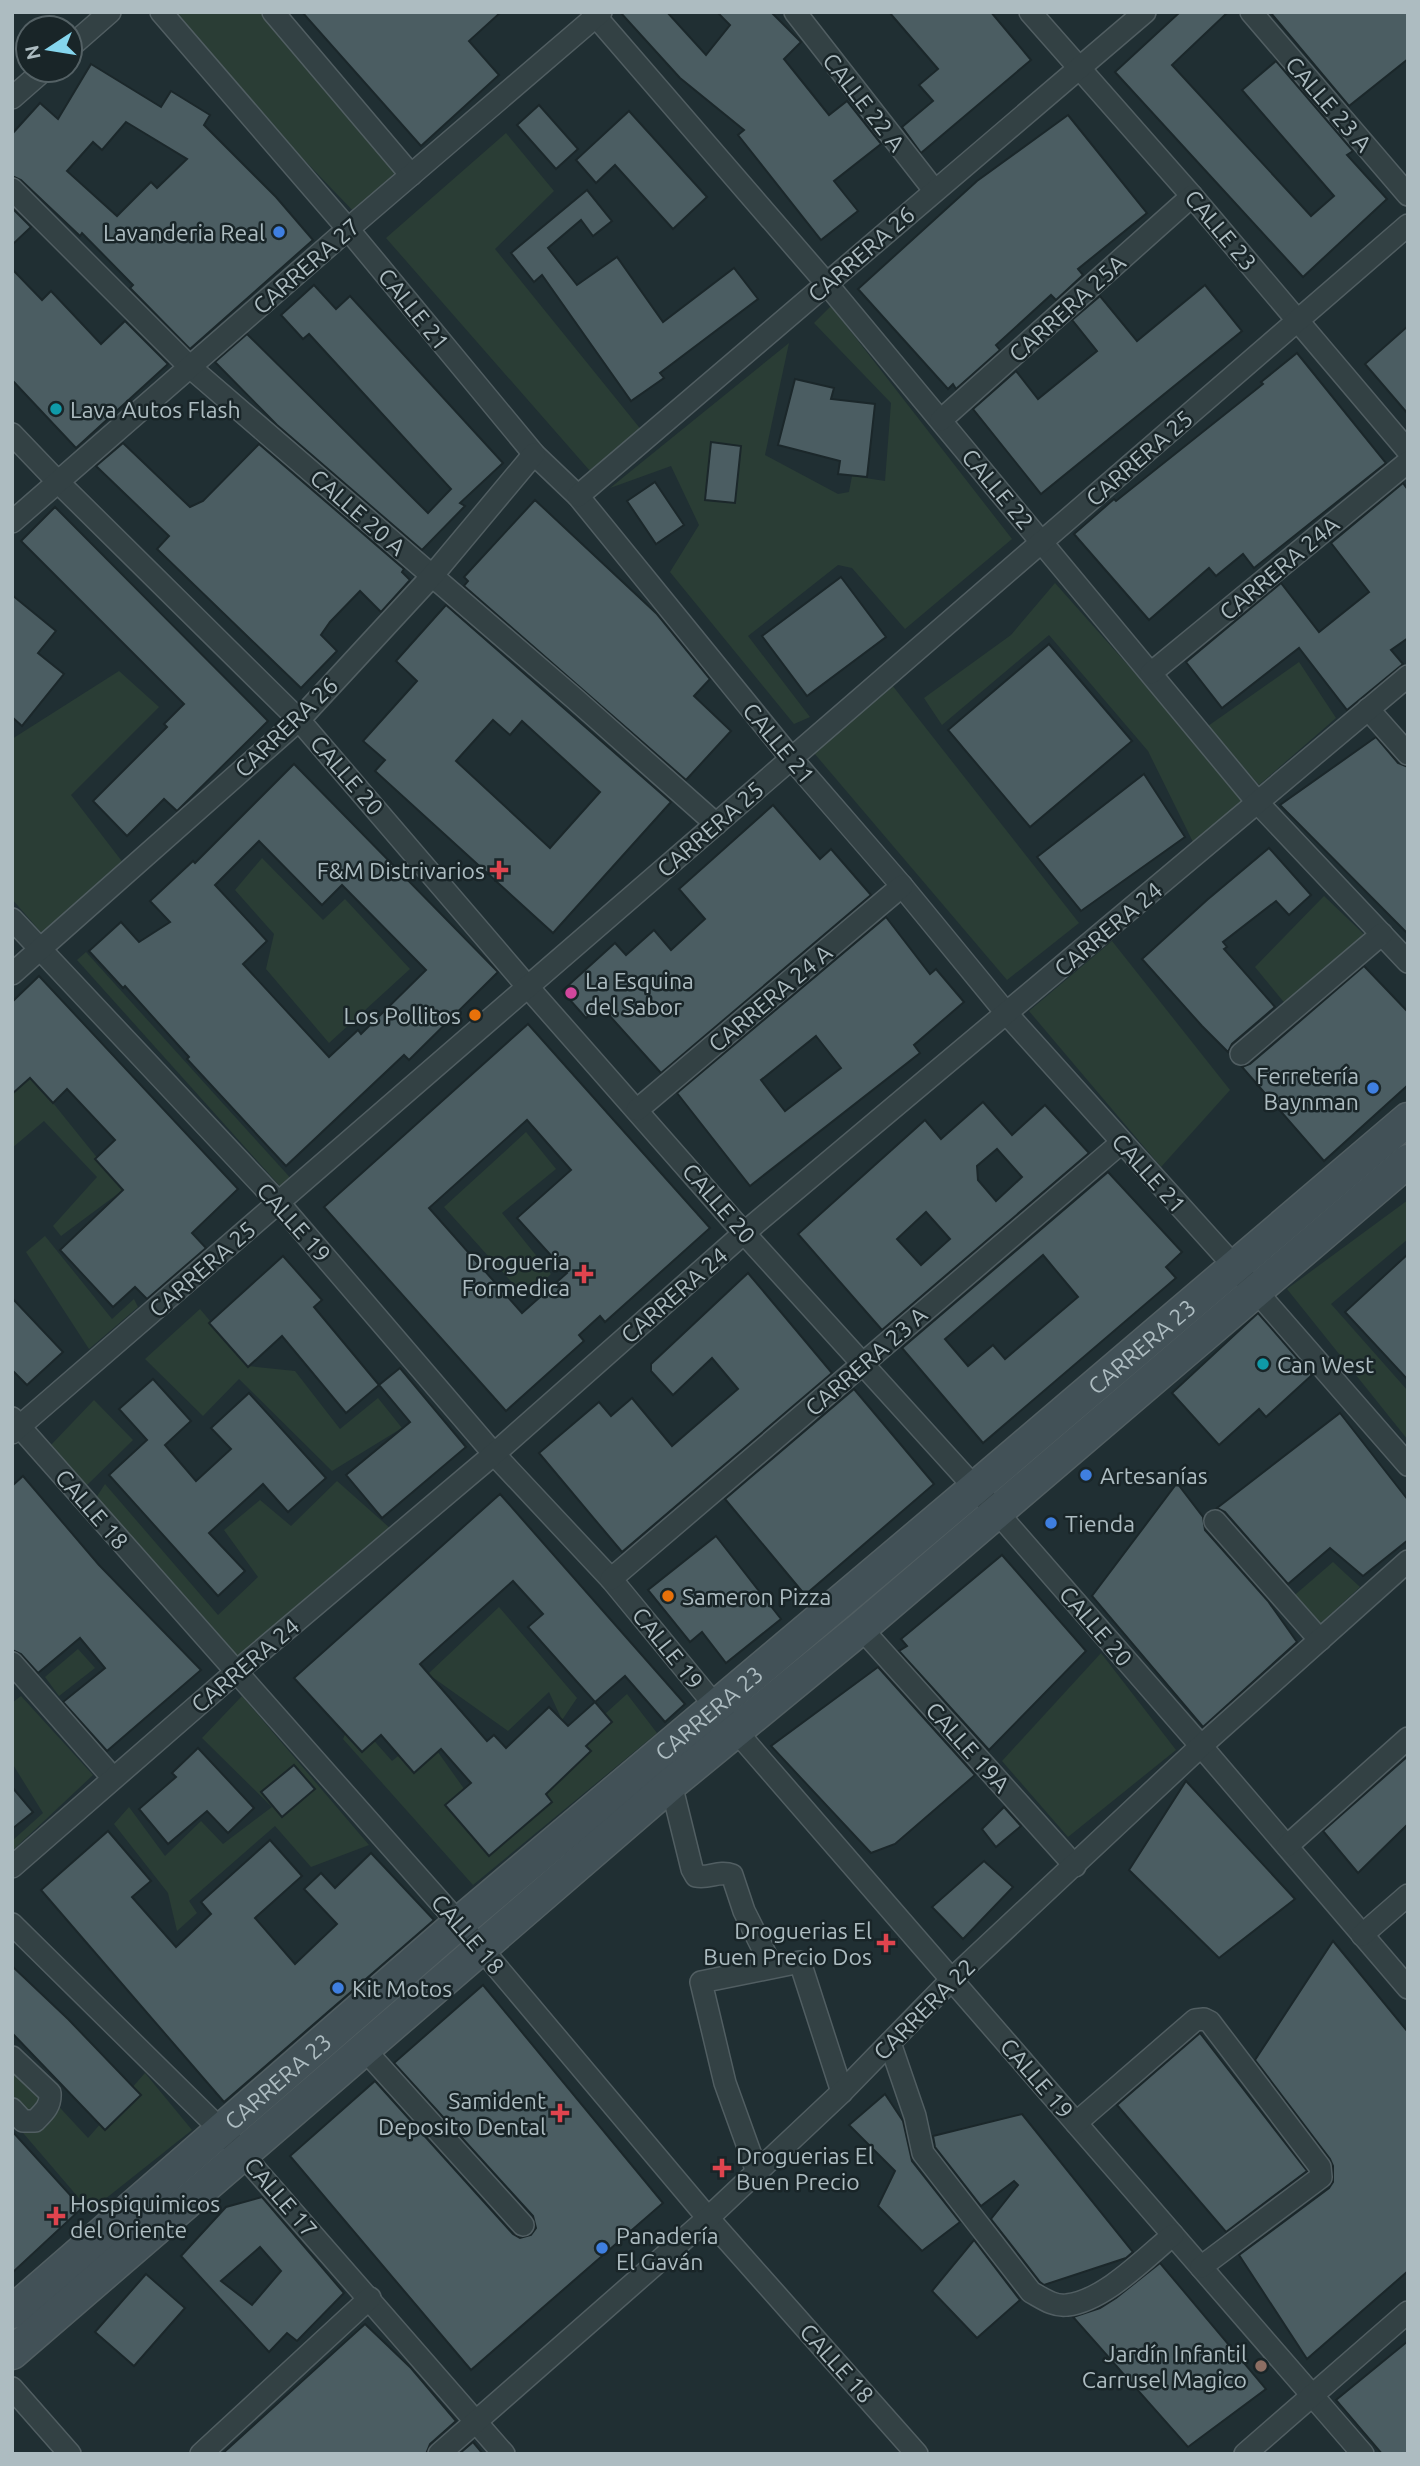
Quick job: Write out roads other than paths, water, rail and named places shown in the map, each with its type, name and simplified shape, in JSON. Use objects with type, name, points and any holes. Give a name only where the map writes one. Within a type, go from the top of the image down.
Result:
[{"type":"street","points":[[84,35],[110,12]]},
{"type":"street","name":"CALLE 21","points":[[161,12],[348,229],[534,454],[578,496],[791,758],[902,886],[1007,1014],[1408,1465]]},
{"type":"street","points":[[273,12],[411,175]]},
{"type":"street","name":"CALLE 22 A","points":[[795,12],[934,190]]},
{"type":"street","name":"CALLE 23","points":[[1030,12],[1192,196],[1408,451]]},
{"type":"street","name":"CARRERA 26","points":[[578,496],[1145,12]]},
{"type":"street","name":"CALLE 23 A","points":[[1251,12],[1408,195]]},
{"type":"street","name":"CARRERA 27","points":[[12,522],[596,14]]},
{"type":"street","name":"CALLE 22","points":[[596,14],[827,284],[1258,803],[1408,962]]},
{"type":"street","points":[[12,98],[28,84]]},
{"type":"street","name":"CALLE 20 A","points":[[12,189],[191,368],[716,824]]},
{"type":"street","name":"CARRERA 25A","points":[[941,421],[1192,196]]},
{"type":"street","name":"CARRERA 25","points":[[15,1426],[1408,225]]},
{"type":"street","name":"CALLE 20","points":[[12,434],[299,720],[744,1233],[986,1500],[1408,1988]]},
{"type":"street","name":"CARRERA 26","points":[[12,974],[299,720],[432,576],[534,454]]},
{"type":"street","name":"CARRERA 24A","points":[[1151,673],[1408,462]]},
{"type":"street","name":"CARRERA 24","points":[[12,1867],[236,1672],[494,1454],[744,1233],[1408,676]]},
{"type":"street","points":[[1368,709],[1408,754]]},
{"type":"street","name":"CARRERA 24 A","points":[[637,1110],[902,886]]},
{"type":"street","name":"CALLE 19","points":[[12,919],[278,1202],[494,1454],[611,1579],[736,1731],[1363,2454]]},
{"type":"street","points":[[1241,1054],[1382,934]]},
{"type":"street","name":"CARRERA 23","points":[[12,2312],[459,1923],[715,1706],[986,1500],[1244,1279],[1408,1119]]},
{"type":"street","name":"CARRERA 23 A","points":[[611,1579],[1121,1143]]},
{"type":"street","name":"CARRERA 23","points":[[1244,1279],[1408,1161]]},
{"type":"street","name":"CALLE 18","points":[[15,1426],[459,1923],[708,2218],[918,2454]]},
{"type":"street","name":"CARRERA 23","points":[[12,2353],[244,2155],[480,1947],[671,1784],[861,1628],[986,1500]]},
{"type":"street","points":[[1215,1521],[1320,1640]]},
{"type":"street","name":"CARRERA 22","points":[[439,2454],[708,2218],[842,2092],[952,1979],[1201,1746],[1408,1561]]},
{"type":"street","name":"CALLE 19A","points":[[861,1628],[1075,1866]]},
{"type":"street","points":[[12,1663],[113,1778]]},
{"type":"street","points":[[1287,1846],[1408,1738]]},
{"type":"street","points":[[671,1784],[692,1869],[696,1876],[702,1877],[721,1873],[732,1875],[744,1911],[772,1968]]},
{"type":"street","points":[[1362,1935],[1408,1895]]},
{"type":"street","name":"CALLE 17","points":[[12,1924],[222,2131],[504,2454]]},
{"type":"street","points":[[757,2172],[725,2083],[701,1982],[800,1962],[842,2092]]},
{"type":"street","points":[[1076,2123],[1195,2020],[1204,2019],[1210,2022],[1320,2166],[1321,2177],[1201,2267]]},
{"type":"street","points":[[890,2043],[915,2116],[923,2153],[1031,2292],[1053,2304],[1067,2305],[1103,2292],[1173,2235]]},
{"type":"street","points":[[364,2049],[523,2225]]},
{"type":"street","points":[[12,2057],[50,2093],[51,2101],[35,2121],[23,2120],[12,2109]]},
{"type":"street","points":[[201,2454],[370,2298]]},
{"type":"street","points":[[1245,2454],[1408,2312]]},
{"type":"street","points":[[12,2388],[71,2454]]},
{"type":"place","name":"Lavanderia Real","points":[[279,232]]},
{"type":"place","name":"Lava Autos Flash","points":[[56,409]]},
{"type":"place","name":"F&M Distrivarios","points":[[499,870]]},
{"type":"place","name":"La Esquina del Sabor","points":[[571,993]]},
{"type":"place","name":"Los Pollitos","points":[[475,1015]]},
{"type":"place","name":"Ferretería Baynman","points":[[1373,1088]]},
{"type":"place","name":"Drogueria Formedica","points":[[584,1274]]},
{"type":"place","name":"Can West","points":[[1263,1364]]},
{"type":"place","name":"Artesanías","points":[[1086,1475]]},
{"type":"place","name":"Tienda","points":[[1051,1523]]},
{"type":"place","name":"Sameron Pizza","points":[[668,1596]]},
{"type":"place","name":"Droguerias El Buen Precio Dos","points":[[886,1943]]},
{"type":"place","name":"Kit Motos","points":[[338,1988]]},
{"type":"place","name":"Samident Deposito Dental","points":[[560,2113]]},
{"type":"place","name":"Droguerias El Buen Precio","points":[[722,2168]]},
{"type":"place","name":"Hospiquimicos del Oriente","points":[[56,2216]]},
{"type":"place","name":"Panadería El Gaván","points":[[602,2248]]},
{"type":"place","name":"Jardín Infantil Carrusel Magico","points":[[1261,2366]]}]
